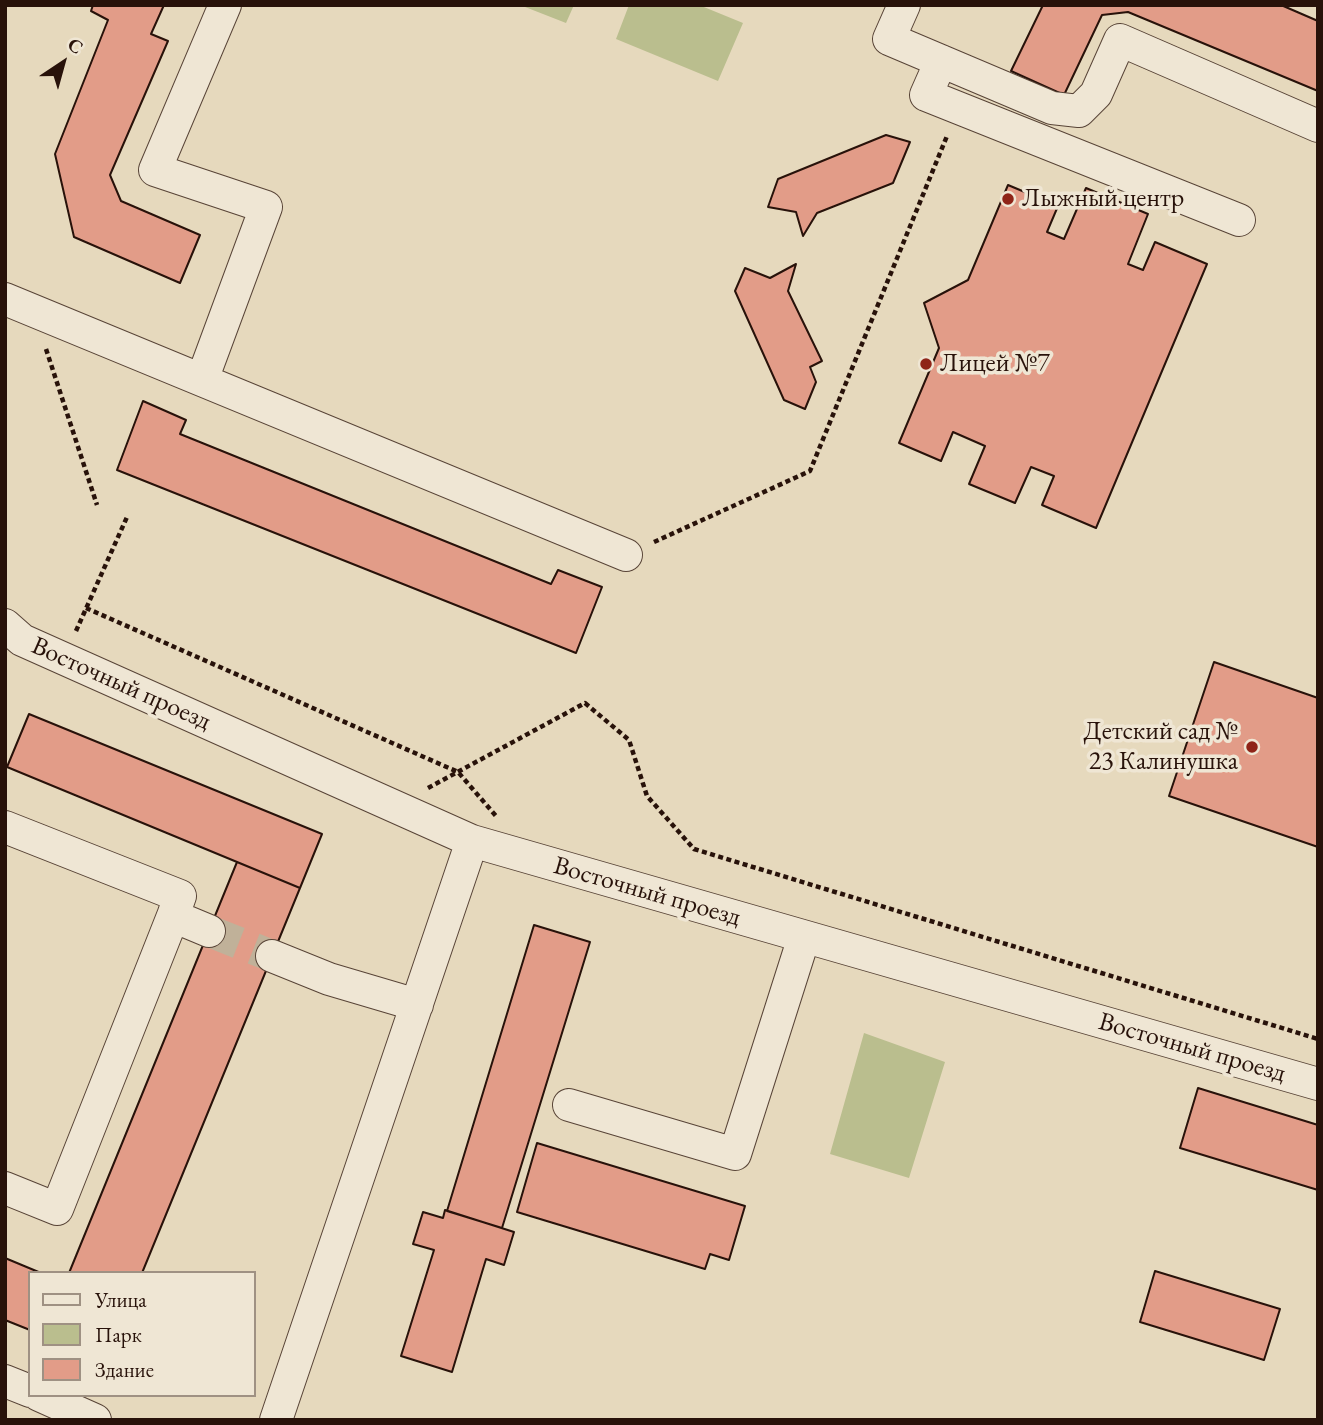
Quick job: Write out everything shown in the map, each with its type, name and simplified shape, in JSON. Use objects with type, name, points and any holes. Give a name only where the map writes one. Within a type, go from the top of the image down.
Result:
[{"type":"street","points":[[202,380],[266,207],[155,170],[225,5]]},
{"type":"street","points":[[904,5],[890,39],[1052,108],[1079,111],[1096,94],[1120,40],[1318,126]]},
{"type":"street","points":[[941,61],[926,95],[1239,220]]},
{"type":"street","points":[[5,299],[626,555]]},
{"type":"street","name":"Восточный проезд","points":[[5,625],[22,640],[397,805],[472,841],[1318,1084]]},
{"type":"street","points":[[5,827],[180,895],[57,1209],[5,1188]]},
{"type":"street","points":[[276,1420],[472,841]]},
{"type":"street","points":[[173,916],[209,931]]},
{"type":"street","points":[[569,1105],[735,1154],[804,937]]},
{"type":"street","points":[[272,957],[329,979],[417,1005]]},
{"type":"street","points":[[5,1381],[28,1390]]},
{"type":"street","points":[[43,1397],[95,1420]]},
{"type":"path","points":[[626,555],[810,471],[958,108]]},
{"type":"path","points":[[42,337],[97,505]]},
{"type":"path","points":[[64,659],[127,517]]},
{"type":"path","points":[[86,608],[458,772],[499,819]]},
{"type":"path","points":[[397,805],[585,703],[629,740],[647,796],[694,849],[1318,1039]]},
{"type":"green space","points":[[520,5],[574,5],[566,23]]},
{"type":"green space","points":[[629,5],[699,5],[743,23],[718,81],[616,39]]},
{"type":"green space","points":[[864,1033],[945,1062],[909,1178],[830,1154]]},
{"type":"building","points":[[93,5],[164,5],[151,34],[168,41],[110,175],[121,201],[200,235],[180,283],[74,237],[55,154],[108,20],[91,11]]},
{"type":"building","points":[[1043,5],[1281,5],[1318,21],[1318,91],[1128,12],[1102,15],[1064,95],[1011,71]]},
{"type":"building","points":[[886,135],[910,142],[893,183],[817,213],[803,236],[796,212],[768,207],[778,179]]},
{"type":"building","points":[[1008,185],[1058,206],[1047,232],[1064,239],[1086,188],[1148,214],[1128,264],[1143,270],[1155,242],[1207,264],[1096,528],[1042,505],[1054,476],[1031,467],[1015,503],[969,484],[985,446],[953,432],[941,461],[899,443],[939,348],[924,303],[968,280]]},
{"type":"building","points":[[796,264],[788,291],[822,361],[810,367],[816,382],[805,409],[784,400],[735,291],[745,268],[770,278]]},
{"type":"building","points":[[143,401],[186,420],[180,434],[551,584],[558,570],[602,587],[576,653],[117,470]]},
{"type":"building","name":"Детский сад № 23 Калинушка","points":[[1214,662],[1318,698],[1318,847],[1169,796]]},
{"type":"building","points":[[29,714],[322,834],[300,888],[7,767]]},
{"type":"building","points":[[237,862],[300,888],[143,1271],[70,1271]]},
{"type":"building","points":[[534,925],[590,942],[502,1228],[447,1211]]},
{"type":"building","points":[[1198,1088],[1318,1125],[1318,1190],[1180,1148]]},
{"type":"building","points":[[537,1143],[745,1206],[729,1260],[710,1254],[705,1269],[517,1212]]},
{"type":"building","points":[[445,1210],[514,1232],[504,1265],[486,1259],[452,1372],[401,1356],[434,1250],[413,1244],[423,1212],[443,1218]]},
{"type":"building","points":[[5,1258],[36,1271],[28,1271],[28,1329],[5,1320]]},
{"type":"building","points":[[1155,1271],[1280,1309],[1264,1360],[1140,1322]]},
{"type":"tunnel","points":[[209,931],[272,956]]},
{"type":"place","name":"Лыжный центр","points":[[1008,199]]},
{"type":"place","name":"Лицей №7","points":[[926,364]]},
{"type":"place","name":"Детский сад № 23 Калинушка","points":[[1252,747]]}]
